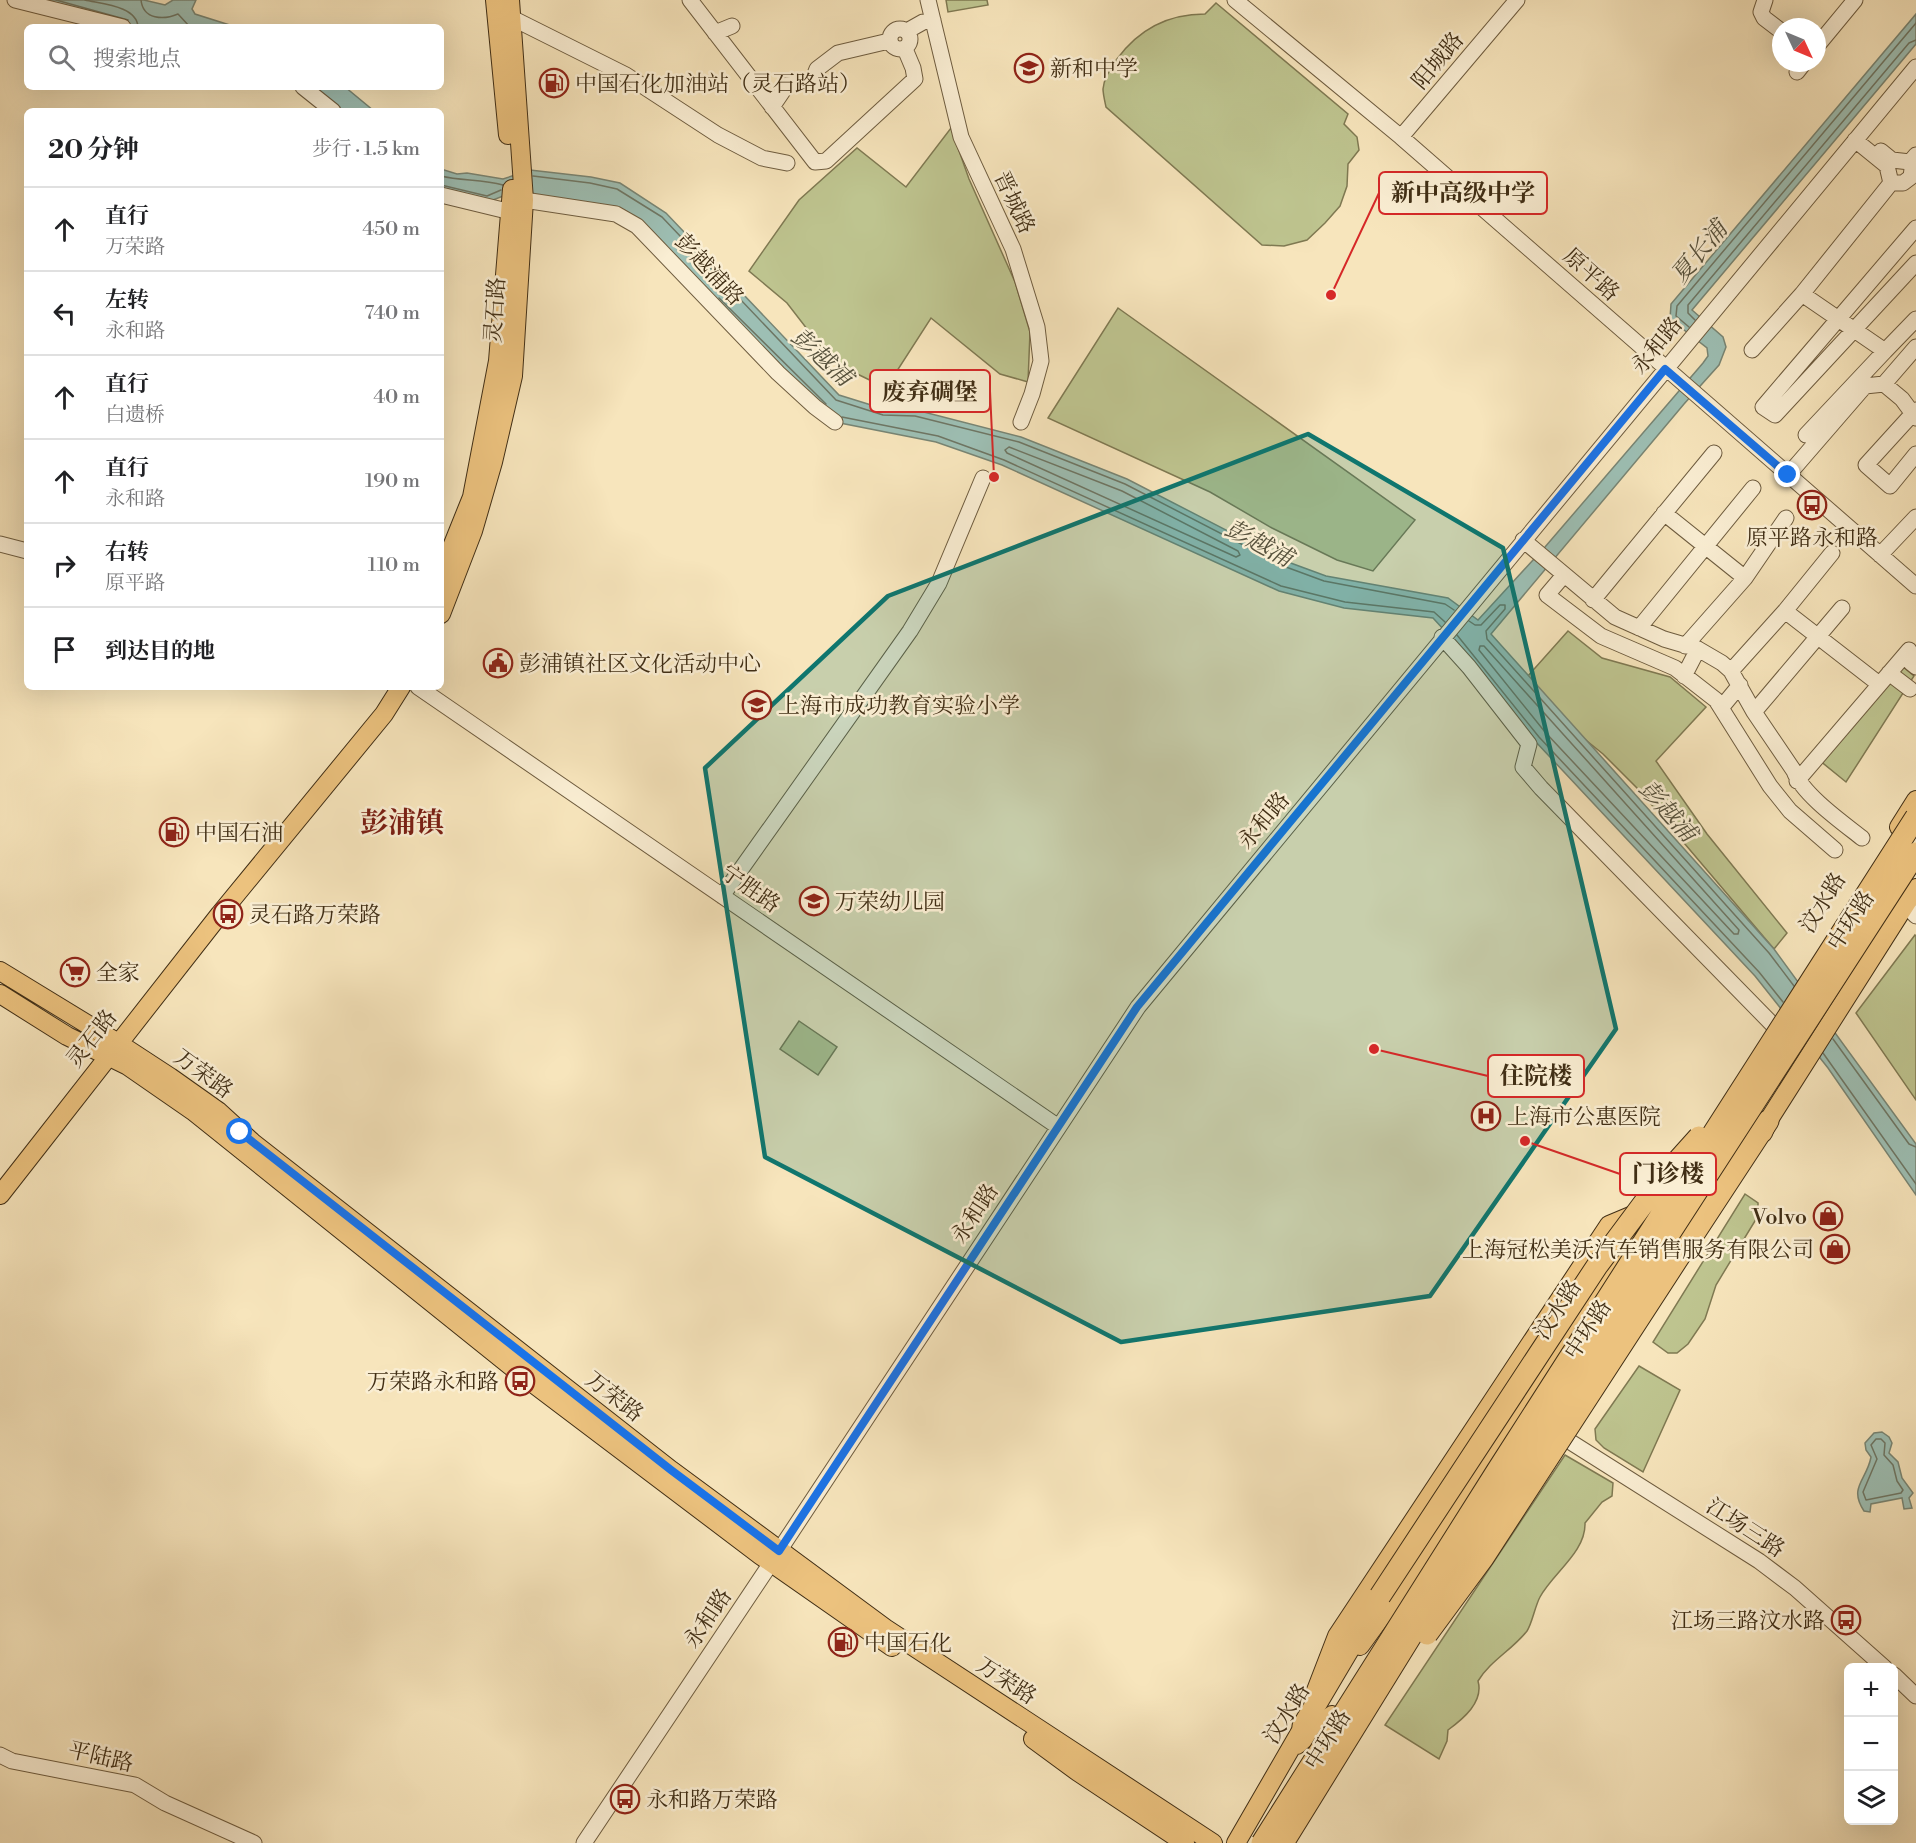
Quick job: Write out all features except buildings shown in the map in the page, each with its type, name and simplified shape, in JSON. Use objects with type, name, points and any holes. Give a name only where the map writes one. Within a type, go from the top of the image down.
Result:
[{"type":"highway","name":"中环路","points":[[1250,1842],[1386,1645],[1735,1091],[1916,818]]},
{"type":"highway","name":"中环路","points":[[1283,1843],[1458,1560],[1916,852]]},
{"type":"highway","points":[[1303,1726],[1380,1596],[1597,1266],[1664,1176],[1735,1091]]},
{"type":"highway","points":[[1360,1719],[1483,1558],[1679,1248],[1768,1121]]},
{"type":"main road","name":"灵石路","points":[[495,0],[516,163]]},
{"type":"main road","name":"灵石路","points":[[444,606],[473,531],[493,462],[513,376],[518,205],[511,9]]},
{"type":"main road","name":"灵石路","points":[[444,567],[472,497],[498,361],[518,205]]},
{"type":"main road","name":"灵石路","points":[[0,1195],[208,910],[273,835],[385,690]]},
{"type":"main road","name":"灵石路","points":[[0,1184],[109,1047],[376,723],[399,690]]},
{"type":"main road","name":"汶水路","points":[[1819,973],[1889,842],[1916,800]]},
{"type":"main road","points":[[1889,842],[1916,818]]},
{"type":"main road","name":"汶水路","points":[[1819,973],[1916,827]]},
{"type":"main road","name":"汶水路","points":[[1250,1842],[1257,1805],[1303,1726],[1410,1577],[1653,1207],[1819,973],[1916,842]]},
{"type":"main road","points":[[1545,1448],[1569,1441],[1749,1165],[1768,1121],[1846,997],[1910,910],[1916,888]]},
{"type":"main road","name":"万荣路","points":[[0,971],[109,1047],[128,1066],[209,1122],[522,1375],[775,1557],[1213,1843]]},
{"type":"main road","points":[[1250,1842],[1332,1715],[1571,1362],[1724,1125],[1779,1030],[1819,973]]},
{"type":"main road","name":"万荣路","points":[[0,994],[67,1036],[109,1047]]},
{"type":"main road","points":[[1272,1843],[1680,1208],[1779,1030]]},
{"type":"main road","points":[[1724,1125],[1735,1091]]},
{"type":"main road","points":[[1303,1726],[1337,1636],[1609,1225],[1653,1207]]},
{"type":"main road","points":[[1290,1843],[1372,1704],[1679,1248],[1680,1208]]},
{"type":"main road","points":[[1394,1551],[1437,1536]]},
{"type":"main road","name":"万荣路","points":[[775,1557],[868,1632],[1039,1743],[1078,1772],[1185,1843]]},
{"type":"main road","points":[[1291,1750],[1332,1715]]},
{"type":"main road","points":[[1322,1766],[1345,1750]]},
{"type":"street","points":[[15,0],[111,24]]},
{"type":"street","points":[[690,0],[815,162],[826,161],[915,79],[905,49]]},
{"type":"street","name":"晋城路","points":[[928,0],[961,137],[1013,249],[1037,327],[1041,361],[1021,422]]},
{"type":"street","name":"原平路","points":[[1235,0],[1401,137],[1916,586]]},
{"type":"street","name":"阳城路","points":[[1401,137],[1517,0]]},
{"type":"street","points":[[1765,0],[1761,12],[1764,18],[1772,24]]},
{"type":"street","points":[[1826,35],[1855,0]]},
{"type":"street","points":[[511,9],[626,75],[718,135],[762,158],[787,164]]},
{"type":"street","points":[[907,31],[923,22],[933,20]]},
{"type":"street","points":[[715,33],[732,26]]},
{"type":"street","points":[[889,41],[893,30],[907,31],[911,35],[910,43],[905,49]]},
{"type":"street","points":[[772,107],[787,85],[812,82],[817,69],[838,53],[889,41]]},
{"type":"street","points":[[889,41],[899,49],[905,49]]},
{"type":"street","name":"永和路","points":[[584,1843],[1137,1007],[1442,637],[1477,596],[1528,544],[1665,369],[1916,67]]},
{"type":"street","points":[[307,90],[329,108]]},
{"type":"street","points":[[1857,137],[1892,160],[1913,158],[1909,178],[1903,183],[1891,183]]},
{"type":"street","points":[[1857,137],[1887,166],[1891,183]]},
{"type":"street","points":[[1752,350],[1802,294],[1891,183]]},
{"type":"street","name":"彭越浦路","points":[[444,195],[616,214],[637,226],[778,373],[835,422]]},
{"type":"street","points":[[1916,228],[1763,407],[1774,415],[1916,263]]},
{"type":"street","points":[[1802,294],[1885,351]]},
{"type":"street","points":[[1806,435],[1916,319]]},
{"type":"street","points":[[1865,386],[1884,384],[1916,347]]},
{"type":"street","points":[[1788,475],[1883,365],[1885,351]]},
{"type":"street","points":[[1884,384],[1902,399],[1914,414],[1866,465],[1890,486],[1916,454]]},
{"type":"street","points":[[1593,600],[1714,453]]},
{"type":"street","points":[[722,896],[910,630],[939,583],[983,478]]},
{"type":"street","points":[[1639,628],[1753,488]]},
{"type":"street","points":[[1664,513],[1744,579]]},
{"type":"street","points":[[1880,555],[1916,517]]},
{"type":"street","points":[[1684,675],[1692,648],[1786,518]]},
{"type":"street","points":[[0,544],[24,550]]},
{"type":"street","points":[[1528,544],[1615,617],[1692,648],[1722,663],[1731,671],[1740,685],[1754,712],[1794,771],[1797,781],[1862,838]]},
{"type":"street","points":[[1731,671],[1785,611],[1832,553]]},
{"type":"street","points":[[1564,575],[1547,595],[1601,636],[1675,668],[1716,699],[1770,786],[1784,804],[1835,850]]},
{"type":"street","points":[[1754,712],[1842,608]]},
{"type":"street","points":[[1785,611],[1818,638],[1884,679],[1910,689]]},
{"type":"street","points":[[1442,637],[1469,667],[1528,744],[1524,767],[1541,788],[1779,1030]]},
{"type":"street","points":[[1797,781],[1909,650],[1911,663],[1916,667]]},
{"type":"street","points":[[1721,708],[1740,685]]},
{"type":"street","name":"宁胜路","points":[[422,690],[1057,1126]]},
{"type":"street","name":"江场三路","points":[[1569,1441],[1759,1561],[1827,1615],[1880,1663]]},
{"type":"street","points":[[1898,1680],[1916,1696]]},
{"type":"street","name":"平陆路","points":[[0,1755],[12,1761],[135,1785],[165,1803],[254,1843]]},
{"type":"highlighted area","points":[[1308,434],[1503,548],[1616,1029],[1430,1296],[1121,1342],[765,1157],[705,768],[888,596]]},
{"type":"green space","points":[[946,0],[987,0],[988,5],[948,12]]},
{"type":"green space","points":[[1216,3],[1348,114],[1344,124],[1357,137],[1359,150],[1348,164],[1347,186],[1340,206],[1307,240],[1284,246],[1262,245],[1106,107],[1103,89],[1106,77],[1117,59],[1135,39],[1155,25],[1167,20],[1205,14]]},
{"type":"green space","points":[[951,128],[969,179],[1015,282],[1030,332],[1028,382],[1000,374],[931,318],[886,388],[845,368],[821,347],[787,303],[749,271],[799,200],[857,148],[906,187]]},
{"type":"green space","points":[[1118,308],[1415,520],[1373,571],[1337,560],[1272,528],[1210,492],[1048,418]]},
{"type":"green space","points":[[1568,631],[1602,658],[1670,677],[1706,707],[1656,761],[1707,834],[1787,933],[1774,949],[1640,791],[1603,754],[1566,724],[1527,677]]},
{"type":"green space","points":[[1901,665],[1914,676],[1846,782],[1819,760]]},
{"type":"green space","points":[[1916,936],[1916,1100],[1856,1013]]},
{"type":"green space","points":[[799,1021],[837,1047],[818,1075],[780,1049]]},
{"type":"green space","points":[[1745,1194],[1758,1203],[1758,1216],[1716,1285],[1705,1319],[1688,1344],[1677,1353],[1668,1353],[1653,1342]]},
{"type":"green space","points":[[1639,1366],[1680,1390],[1643,1472],[1604,1448],[1596,1440],[1595,1429]]},
{"type":"green space","points":[[1565,1455],[1613,1483],[1612,1496],[1602,1502],[1585,1523],[1584,1534],[1575,1553],[1540,1597],[1527,1631],[1489,1667],[1478,1681],[1479,1689],[1475,1703],[1460,1721],[1448,1730],[1447,1741],[1439,1759],[1385,1725]]},
{"type":"water","points":[[33,0],[144,0],[165,5],[173,0],[196,0],[192,9],[195,14],[227,24],[124,24]]},
{"type":"water","points":[[1916,14],[1916,44],[1692,310],[1723,337],[1726,347],[1719,365],[1491,634],[1774,949],[1916,1144],[1916,1195],[1828,1068],[1755,976],[1535,741],[1433,618],[1344,608],[1279,591],[1002,465],[936,442],[835,422],[637,226],[503,196],[488,202],[444,191],[444,170],[457,174],[467,173],[503,179],[530,170],[620,183],[666,213],[839,395],[884,409],[916,410],[1021,437],[1127,479],[1288,562],[1326,576],[1448,598],[1478,620],[1545,547],[1708,356],[1707,348],[1670,319],[1671,304]]},
{"type":"water","points":[[314,90],[349,90],[370,108],[334,108]]},
{"type":"water","points":[[1882,1432],[1889,1437],[1892,1443],[1889,1453],[1898,1462],[1902,1478],[1913,1493],[1909,1498],[1912,1508],[1904,1509],[1902,1498],[1871,1504],[1870,1512],[1864,1511],[1860,1503],[1858,1489],[1871,1457],[1866,1450],[1865,1443],[1874,1433]]},
{"type":"place","name":"新和中学","points":[[1029,68]]},
{"type":"place","name":"中国石化加油站（灵石路站）","points":[[554,83]]},
{"type":"place","name":"新中高级中学","points":[[1331,295]]},
{"type":"place","name":"废弃碉堡","points":[[994,477]]},
{"type":"place","name":"原平路永和路","points":[[1812,505]]},
{"type":"place","name":"彭浦镇社区文化活动中心","points":[[498,663]]},
{"type":"place","name":"上海市成功教育实验小学","points":[[757,705]]},
{"type":"place","name":"中国石油","points":[[174,832]]},
{"type":"place","name":"万荣幼儿园","points":[[814,901]]},
{"type":"place","name":"灵石路万荣路","points":[[228,914]]},
{"type":"place","name":"全家","points":[[75,972]]},
{"type":"place","name":"住院楼","points":[[1374,1049]]},
{"type":"place","name":"上海市公惠医院","points":[[1486,1116]]},
{"type":"place","name":"门诊楼","points":[[1525,1141]]},
{"type":"place","name":"Volvo","points":[[1828,1216]]},
{"type":"place","name":"上海冠松美沃汽车销售服务有限公司","points":[[1835,1249]]},
{"type":"place","name":"万荣路永和路","points":[[520,1381]]},
{"type":"place","name":"江场三路汶水路","points":[[1846,1620]]},
{"type":"place","name":"中国石化","points":[[843,1642]]},
{"type":"place","name":"永和路万荣路","points":[[625,1799]]},
{"type":"district","name":"彭浦镇","points":[[402,822]]},
{"type":"route","points":[[240,1132],[671,1470],[779,1551],[1137,1007],[1665,369],[1788,475]]},
{"type":"water label","name":"夏长浦","points":[[1699,252]]},
{"type":"water label","name":"彭越浦","points":[[822,357]]},
{"type":"water label","name":"彭越浦","points":[[1259,543]]},
{"type":"water label","name":"彭越浦","points":[[1668,811]]}]
